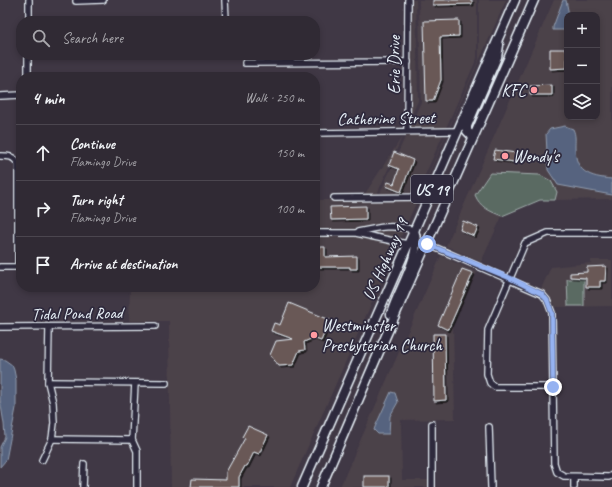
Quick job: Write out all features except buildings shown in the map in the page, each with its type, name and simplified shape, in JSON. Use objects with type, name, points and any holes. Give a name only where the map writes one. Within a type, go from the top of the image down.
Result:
[{"type":"highway","name":"US Highway 19","points":[[302,487],[515,0]]},
{"type":"highway","name":"US Highway 19","points":[[321,487],[384,338],[534,0]]},
{"type":"highway","points":[[473,137],[467,131],[467,126],[496,57],[503,28]]},
{"type":"highway","points":[[384,338],[395,301],[416,253],[417,238],[414,230]]},
{"type":"street","points":[[29,0],[29,16]]},
{"type":"street","points":[[76,1],[103,0]]},
{"type":"street","points":[[225,0],[226,16]]},
{"type":"street","name":"Erie Drive","points":[[407,131],[408,0]]},
{"type":"street","points":[[28,60],[28,72]]},
{"type":"street","points":[[245,63],[408,62]]},
{"type":"street","points":[[0,96],[16,95]]},
{"type":"street","name":"Catherine Street","points":[[320,133],[407,131],[457,132]]},
{"type":"street","points":[[0,156],[11,156],[16,159]]},
{"type":"street","points":[[334,198],[429,196]]},
{"type":"street","points":[[356,233],[380,227],[398,226],[414,230]]},
{"type":"street","points":[[320,233],[356,233],[407,244]]},
{"type":"street","points":[[553,387],[495,387],[490,383],[487,374],[488,330],[525,243],[548,233],[612,233]]},
{"type":"street","points":[[427,244],[510,278],[542,294],[550,306],[552,313],[554,463],[558,472],[564,476],[574,477],[612,475]]},
{"type":"street","points":[[0,267],[16,267]]},
{"type":"street","name":"Tidal Pond Road","points":[[0,327],[49,328],[155,326]]},
{"type":"street","points":[[42,460],[52,439],[54,423],[54,403],[48,382],[49,328]]},
{"type":"street","points":[[48,382],[166,383]]},
{"type":"street","points":[[135,383],[132,440],[138,451],[137,487]]},
{"type":"street","points":[[432,424],[432,487]]},
{"type":"street","points":[[489,427],[491,487]]},
{"type":"street","points":[[52,439],[132,440]]},
{"type":"street","points":[[83,487],[84,464]]},
{"type":"street","points":[[574,477],[574,487]]},
{"type":"shaded area","points":[[404,0],[416,0],[418,101],[405,129]]},
{"type":"shaded area","points":[[419,0],[477,0],[477,58],[417,193],[380,193],[421,102]]},
{"type":"shaded area","points":[[479,0],[506,0],[290,487],[171,487],[169,321],[129,321],[130,292],[320,292],[320,200],[361,200],[402,137],[378,192],[381,197],[419,195],[479,59]]},
{"type":"shaded area","points":[[554,0],[612,0],[612,199],[555,200],[557,192],[495,213],[502,216],[481,262],[446,246]]},
{"type":"shaded area","points":[[441,256],[477,272],[453,325],[455,419],[401,420],[402,480],[436,480],[436,487],[340,487]]},
{"type":"shaded area","points":[[591,260],[612,260],[612,306],[556,307],[548,293],[541,289],[551,267],[591,263]]},
{"type":"green space","points":[[490,173],[540,175],[551,181],[557,192],[555,200],[540,200],[502,216],[497,214],[482,206],[475,195]]},
{"type":"green space","points":[[567,279],[584,279],[584,306],[568,306]]},
{"type":"water","points":[[563,0],[566,0],[568,12],[564,12],[564,30],[553,30]]},
{"type":"water","points":[[565,126],[573,129],[574,131],[576,155],[581,168],[590,175],[612,179],[612,195],[558,185],[548,170],[546,134],[550,129]]},
{"type":"water","points":[[0,359],[5,360],[12,365],[14,370],[16,380],[16,408],[6,460],[0,467],[0,447],[5,437],[0,399]]},
{"type":"water","points":[[391,392],[395,393],[398,402],[390,416],[389,434],[378,434],[374,430]]},
{"type":"place","name":"KFC","points":[[534,90]]},
{"type":"place","name":"Wendy's","points":[[505,156]]},
{"type":"place","name":"Westminster Presbyterian Church","points":[[314,335]]},
{"type":"route","points":[[427,244],[510,278],[542,294],[547,300],[552,313],[553,387]]}]
